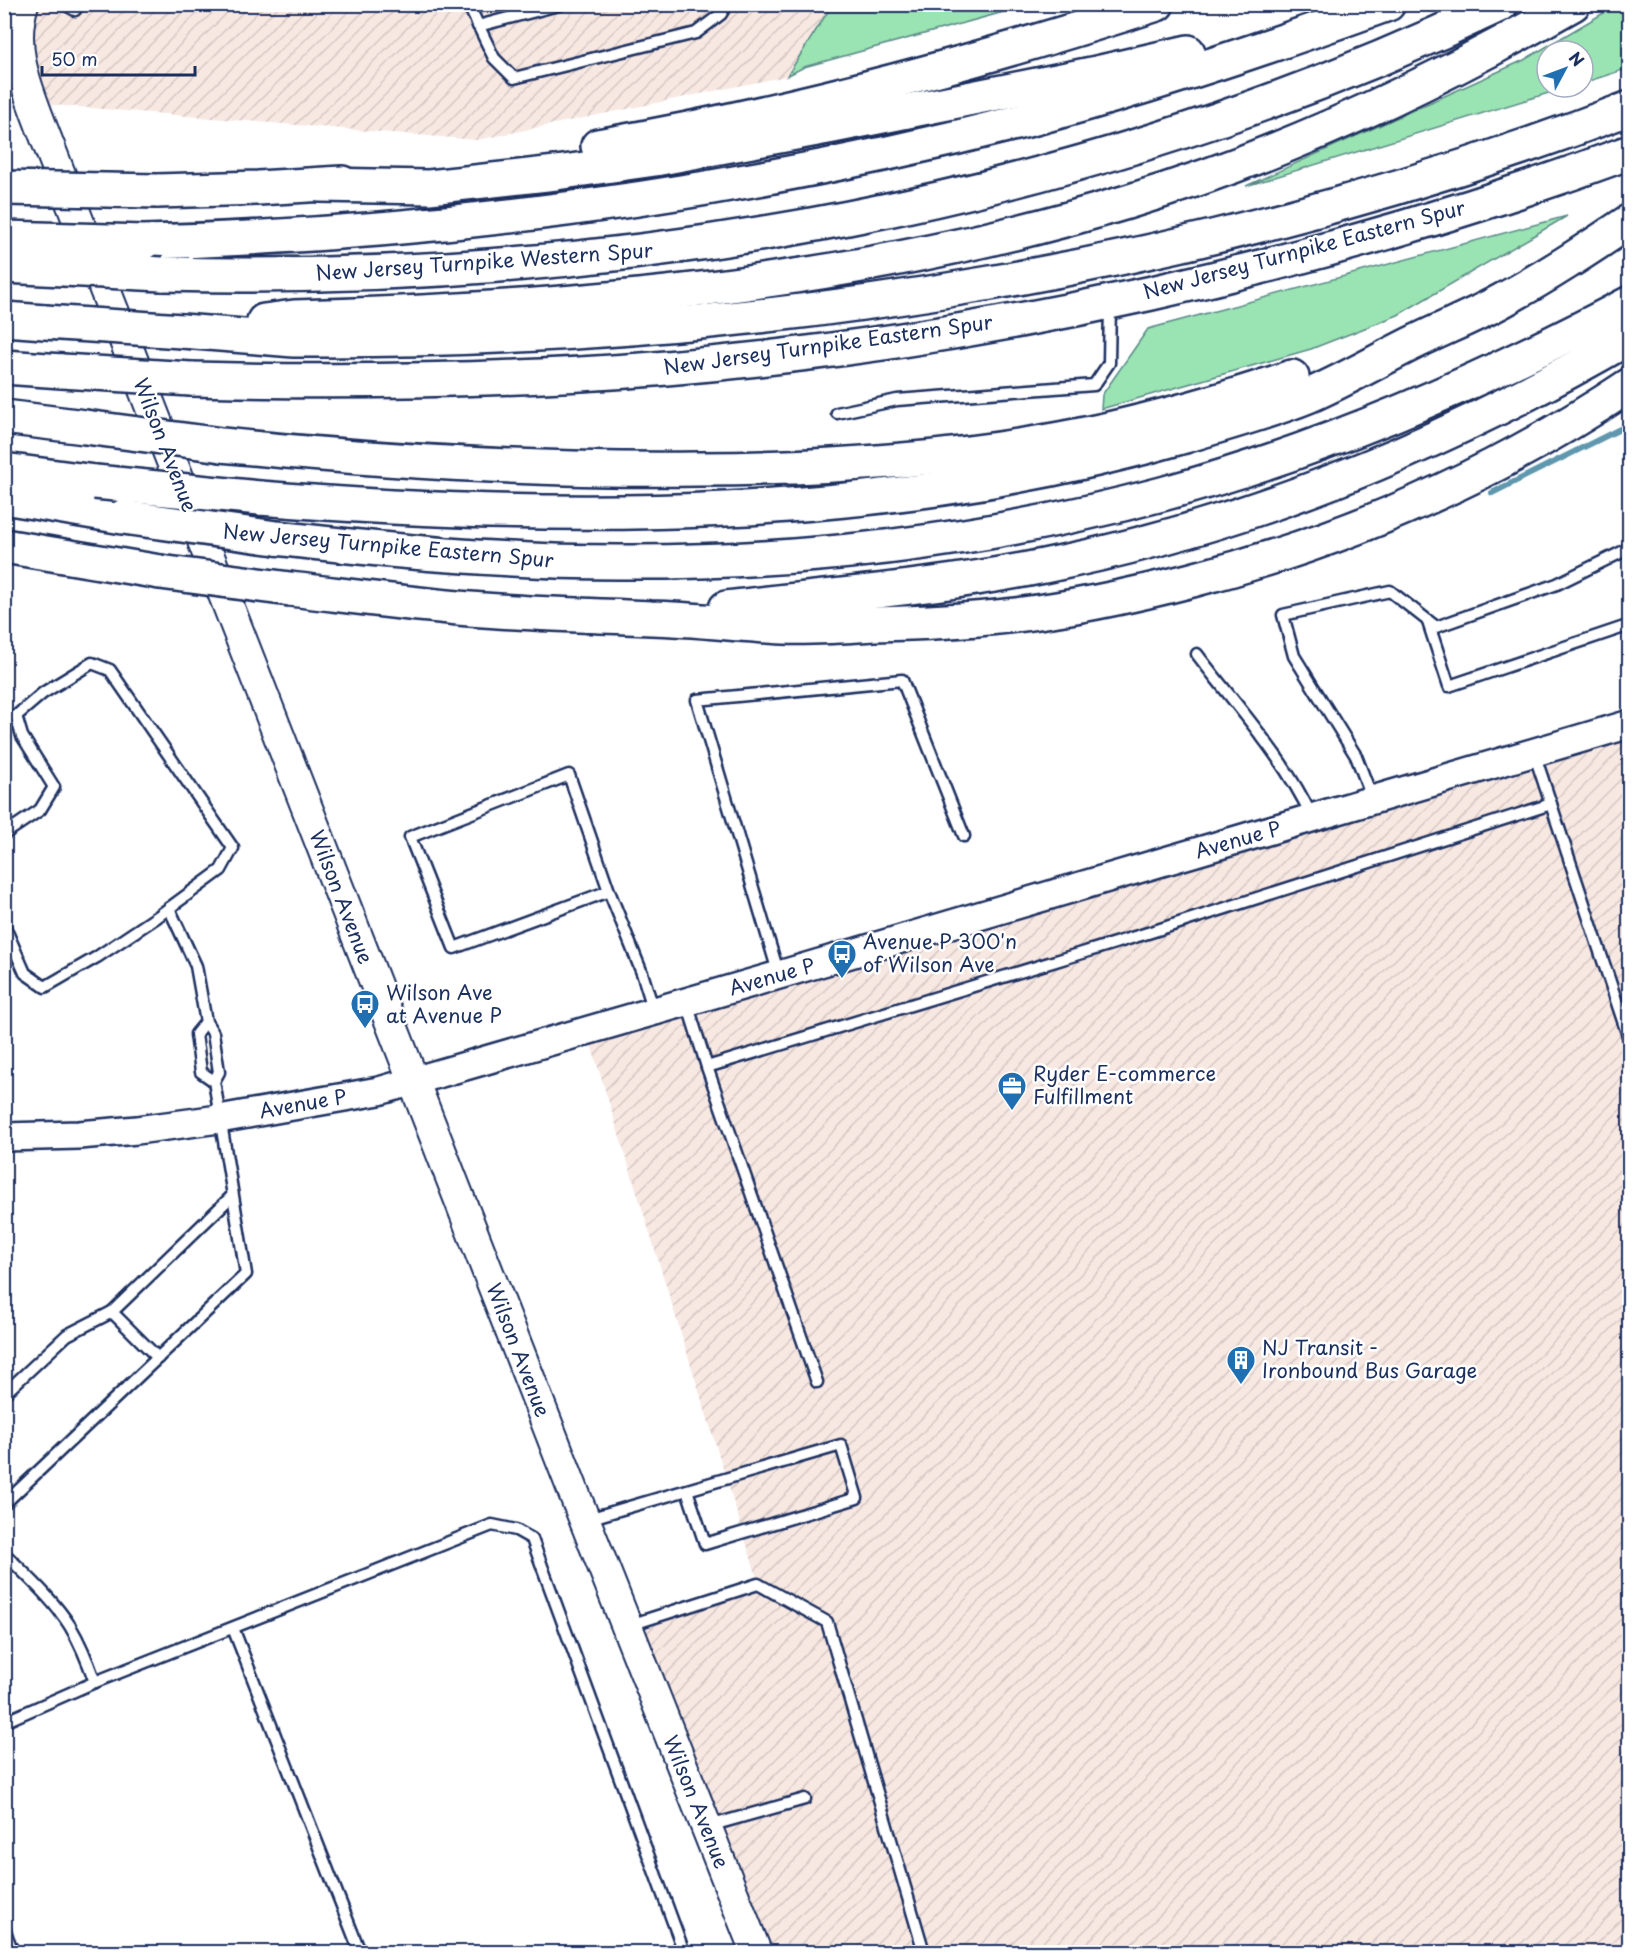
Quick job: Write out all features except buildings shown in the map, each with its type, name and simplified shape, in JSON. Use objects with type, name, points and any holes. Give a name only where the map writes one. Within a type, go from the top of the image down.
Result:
[{"type":"highway","points":[[4,188],[157,191],[350,183],[434,168],[574,150],[708,125],[840,94],[972,60],[1157,4]]},
{"type":"highway","points":[[320,185],[429,187],[556,173],[691,153],[1135,65],[1210,46],[1340,4]]},
{"type":"highway","name":"New Jersey Turnpike Western Spur","points":[[4,266],[162,274],[344,274],[538,262],[674,248],[852,219],[1018,180],[1181,132],[1280,98],[1360,66],[1501,4]]},
{"type":"highway","points":[[4,319],[183,331],[294,317],[450,311],[654,294],[824,271],[997,237],[1129,202],[1301,140],[1426,84],[1573,4]]},
{"type":"highway","points":[[4,238],[144,242],[274,237],[432,225],[591,207],[761,180],[905,150],[1082,105],[1211,66],[1382,7]]},
{"type":"highway","name":"New Jersey Turnpike Eastern Spur","points":[[183,331],[294,340],[415,340],[507,336],[688,324],[911,296],[1091,264],[1269,222],[1443,172],[1562,133],[1629,108]]},
{"type":"highway","name":"New Jersey Turnpike Eastern Spur","points":[[4,367],[191,379],[421,381],[655,369],[756,359],[881,342],[1025,318],[1230,274],[1342,245],[1500,197],[1629,152]]},
{"type":"highway","points":[[4,471],[260,498],[440,509],[609,512],[803,504],[933,490],[1063,468],[1152,445],[1310,395],[1501,301],[1629,221]]},
{"type":"highway","name":"New Jersey Turnpike Eastern Spur","points":[[4,497],[123,517],[276,538],[484,558],[575,562],[655,562],[724,560],[848,550],[982,532],[1072,515],[1162,494],[1295,452],[1466,384],[1629,303]]},
{"type":"highway","points":[[653,618],[951,582],[1045,566],[1168,536],[1257,509],[1390,458],[1520,397],[1629,337]]},
{"type":"highway","points":[[4,417],[222,445],[423,462],[585,469],[762,469],[915,459],[1016,446],[1144,421],[1223,400],[1303,373],[1415,342]]},
{"type":"highway","points":[[4,546],[160,572],[290,590],[468,609],[784,627],[867,625],[1005,616],[1095,603],[1160,588],[1292,551],[1379,519],[1498,464],[1579,418],[1629,386]]},
{"type":"main road","name":"Wilson Avenue","points":[[23,4],[11,45],[413,1082],[756,1953]]},
{"type":"street","name":"Avenue P","points":[[4,1137],[79,1135],[137,1130],[219,1119],[376,1092],[655,1012],[1629,724]]},
{"type":"lane","points":[[64,4],[75,10],[79,4]]},
{"type":"lane","points":[[468,4],[494,58],[514,78],[696,33],[721,14],[726,4]]},
{"type":"lane","points":[[478,26],[562,4]]},
{"type":"lane","points":[[837,414],[897,399],[1094,385],[1109,363],[1110,301]]},
{"type":"lane","points":[[1373,800],[1356,756],[1294,656],[1283,615],[1390,591],[1436,627],[1557,584],[1629,548]]},
{"type":"lane","points":[[1428,621],[1449,686],[1629,625]]},
{"type":"lane","points":[[1197,654],[1283,767],[1312,818]]},
{"type":"lane","points":[[4,834],[40,810],[54,787],[22,736],[16,716],[43,693],[92,663],[110,670],[233,848],[221,870],[97,957],[45,987],[25,973],[4,925]]},
{"type":"lane","points":[[779,975],[697,700],[902,680],[964,836]]},
{"type":"lane","points":[[1534,752],[1629,1042]]},
{"type":"lane","points":[[609,891],[454,948],[410,837],[569,775],[609,891],[655,1012]]},
{"type":"lane","points":[[707,1067],[1151,932],[1551,804]]},
{"type":"lane","points":[[4,1504],[246,1274],[219,1119],[214,1081],[219,1072],[213,1033],[206,1022],[196,966],[169,908]]},
{"type":"lane","points":[[687,1002],[707,1067],[816,1382]]},
{"type":"lane","points":[[206,1022],[196,1034],[197,1052],[201,1072],[214,1081]]},
{"type":"lane","points":[[4,1394],[67,1335],[112,1312],[232,1196]]},
{"type":"lane","points":[[112,1312],[158,1358]]},
{"type":"lane","points":[[585,1520],[687,1490],[841,1445],[857,1498],[705,1544],[687,1490]]},
{"type":"lane","points":[[4,1722],[96,1682],[492,1525],[516,1530],[532,1539],[684,1953]]},
{"type":"lane","points":[[4,1552],[50,1600],[69,1625],[84,1651],[96,1682]]},
{"type":"lane","points":[[626,1626],[758,1584],[827,1622],[924,1953]]},
{"type":"lane","points":[[233,1628],[360,1953]]},
{"type":"lane","points":[[706,1827],[805,1799]]},
{"type":"lane","points":[[4,1929],[13,1953]]},
{"type":"shaded area","points":[[4,5],[832,5],[787,76],[477,140],[5,101]]},
{"type":"shaded area","name":"NJ Transit - Ironbound Bus Garage","points":[[1629,722],[1629,1952],[765,1952],[630,1633],[761,1590],[587,1032]]},
{"type":"green space","points":[[832,5],[1029,5],[804,67],[787,76]]},
{"type":"green space","points":[[1617,5],[1629,5],[1629,68],[1595,79],[1595,39],[1560,39]]},
{"type":"green space","points":[[1535,53],[1535,97],[1246,186]]},
{"type":"green space","points":[[1567,216],[1398,315],[1311,349],[1101,409],[1102,395],[1148,329]]},
{"type":"waterway","points":[[1492,493],[1630,424]]},
{"type":"place","name":"Avenue P 300'n of Wilson Ave","points":[[842,980]]},
{"type":"place","name":"Wilson Ave at Avenue P","points":[[365,1030]]},
{"type":"place","name":"Ryder E-commerce Fulfillment","points":[[1012,1112]]},
{"type":"place","name":"NJ Transit - Ironbound Bus Garage","points":[[1241,1386]]}]
